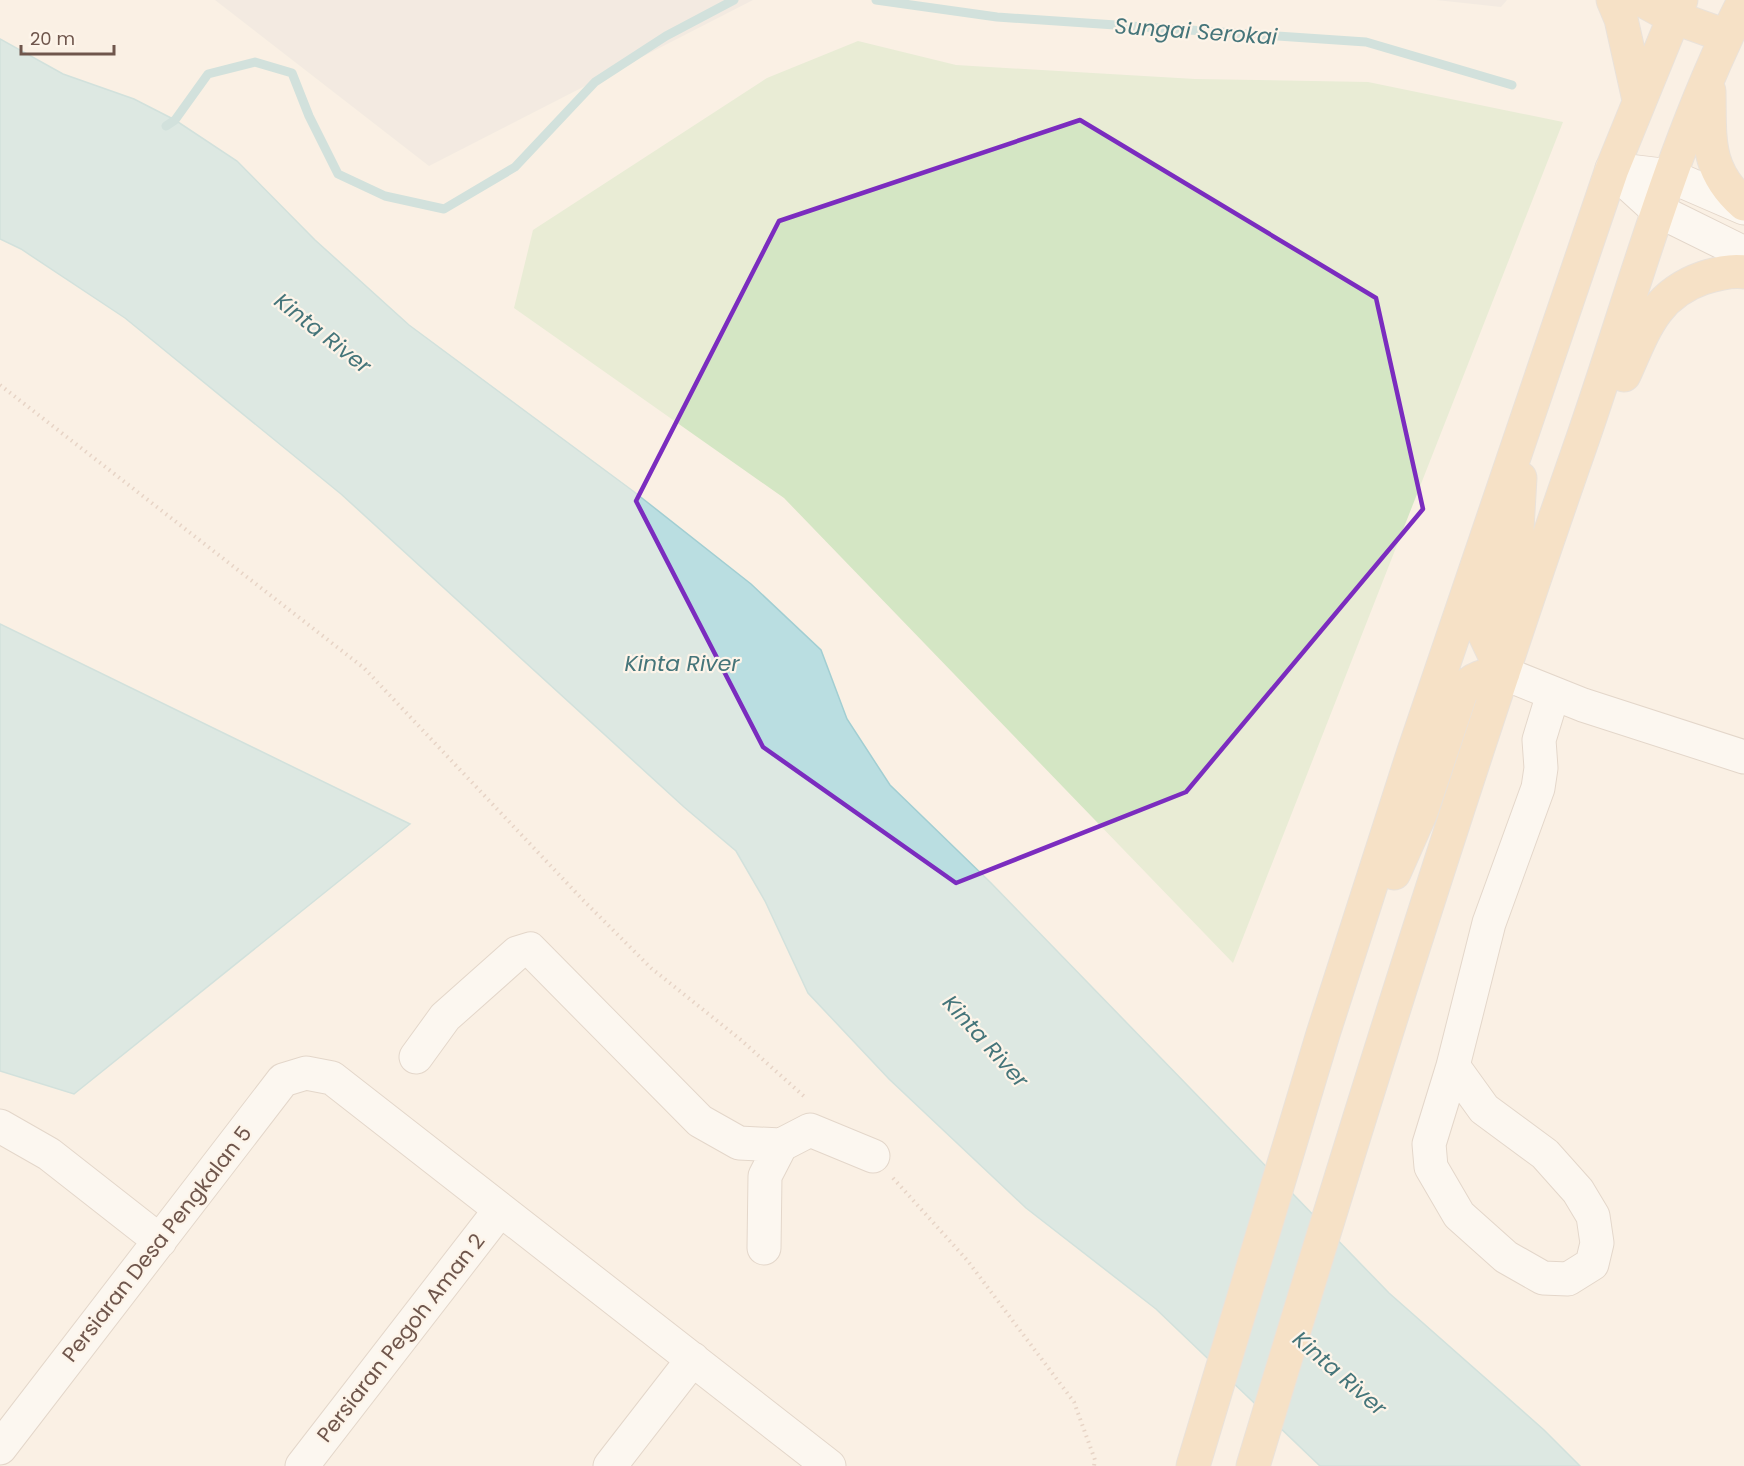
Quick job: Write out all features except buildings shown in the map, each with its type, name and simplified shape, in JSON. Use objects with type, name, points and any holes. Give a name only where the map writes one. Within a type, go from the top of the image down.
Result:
[{"type":"main road","points":[[1613,0],[1621,19],[1639,100]]},
{"type":"main road","points":[[1642,0],[1677,9],[1726,36]]},
{"type":"main road","points":[[1702,0],[1726,36]]},
{"type":"main road","points":[[1253,1466],[1376,1062],[1568,478],[1619,333],[1657,210],[1709,74],[1744,1]]},
{"type":"main road","points":[[1193,1466],[1323,1034],[1410,763],[1612,169],[1677,9]]},
{"type":"main road","points":[[1709,74],[1710,142],[1714,164],[1726,188],[1744,206]]},
{"type":"main road","points":[[1568,478],[1610,405],[1652,315],[1661,303],[1689,283],[1719,273],[1744,272]]},
{"type":"main road","points":[[1503,673],[1485,635],[1488,614],[1517,529],[1522,433]]},
{"type":"main road","points":[[1323,1034],[1421,812],[1461,692],[1470,681],[1484,675],[1503,673]]},
{"type":"street","points":[[1612,169],[1670,176],[1744,206]]},
{"type":"street","points":[[1612,169],[1657,210],[1744,253]]},
{"type":"street","points":[[1503,673],[1553,694],[1744,757]]},
{"type":"street","points":[[1453,1066],[1484,1109],[1545,1154],[1578,1191],[1593,1216],[1597,1243],[1592,1264],[1568,1279],[1544,1278],[1506,1257],[1459,1215],[1431,1167],[1428,1144],[1453,1066],[1489,923],[1538,788],[1541,768],[1539,740],[1553,694]]},
{"type":"street","points":[[416,1057],[445,1017],[517,953],[530,950],[700,1121],[739,1143],[781,1145],[810,1130],[873,1156]]},
{"type":"street","name":"Persiaran Desa Pengkalan 5","points":[[0,1448],[283,1080],[306,1072],[332,1078],[500,1210]]},
{"type":"street","points":[[0,1126],[49,1154],[160,1241]]},
{"type":"street","points":[[764,1248],[765,1176],[781,1145]]},
{"type":"street","points":[[500,1210],[829,1466]]},
{"type":"street","name":"Persiaran Pegoh Aman 2","points":[[302,1466],[500,1210]]},
{"type":"street","points":[[610,1466],[693,1359]]},
{"type":"path","points":[[0,385],[364,668],[651,968],[741,1040],[811,1102]]},
{"type":"path","points":[[873,1156],[967,1260],[1074,1402],[1095,1460],[1094,1466]]},
{"type":"highlighted area","points":[[1080,120],[1376,298],[1423,509],[1186,792],[956,883],[763,747],[636,501],[779,221]]},
{"type":"shaded area","points":[[215,0],[753,0],[429,166]]},
{"type":"shaded area","points":[[1436,0],[1507,0],[1501,7]]},
{"type":"green space","points":[[858,41],[956,65],[1195,79],[1368,82],[1563,122],[1233,963],[784,498],[514,308],[533,230],[767,78]]},
{"type":"water","name":"Kinta River","points":[[0,39],[63,74],[134,99],[175,120],[237,161],[315,240],[409,325],[633,491],[751,584],[821,650],[847,719],[890,785],[991,883],[1389,1293],[1544,1430],[1580,1466],[1320,1466],[1156,1309],[1026,1208],[889,1079],[808,993],[765,901],[736,851],[684,807],[341,494],[125,318],[21,249],[0,239]]},
{"type":"water","points":[[0,624],[410,824],[74,1094],[0,1071]]},
{"type":"waterway","name":"Sungai Serokai","points":[[166,126],[175,120],[208,74],[255,62],[292,73],[309,116],[338,174],[385,196],[444,209],[515,167],[595,82],[666,36],[734,0]]},
{"type":"waterway","name":"Sungai Serokai","points":[[876,0],[997,17],[1366,42],[1512,85]]}]
